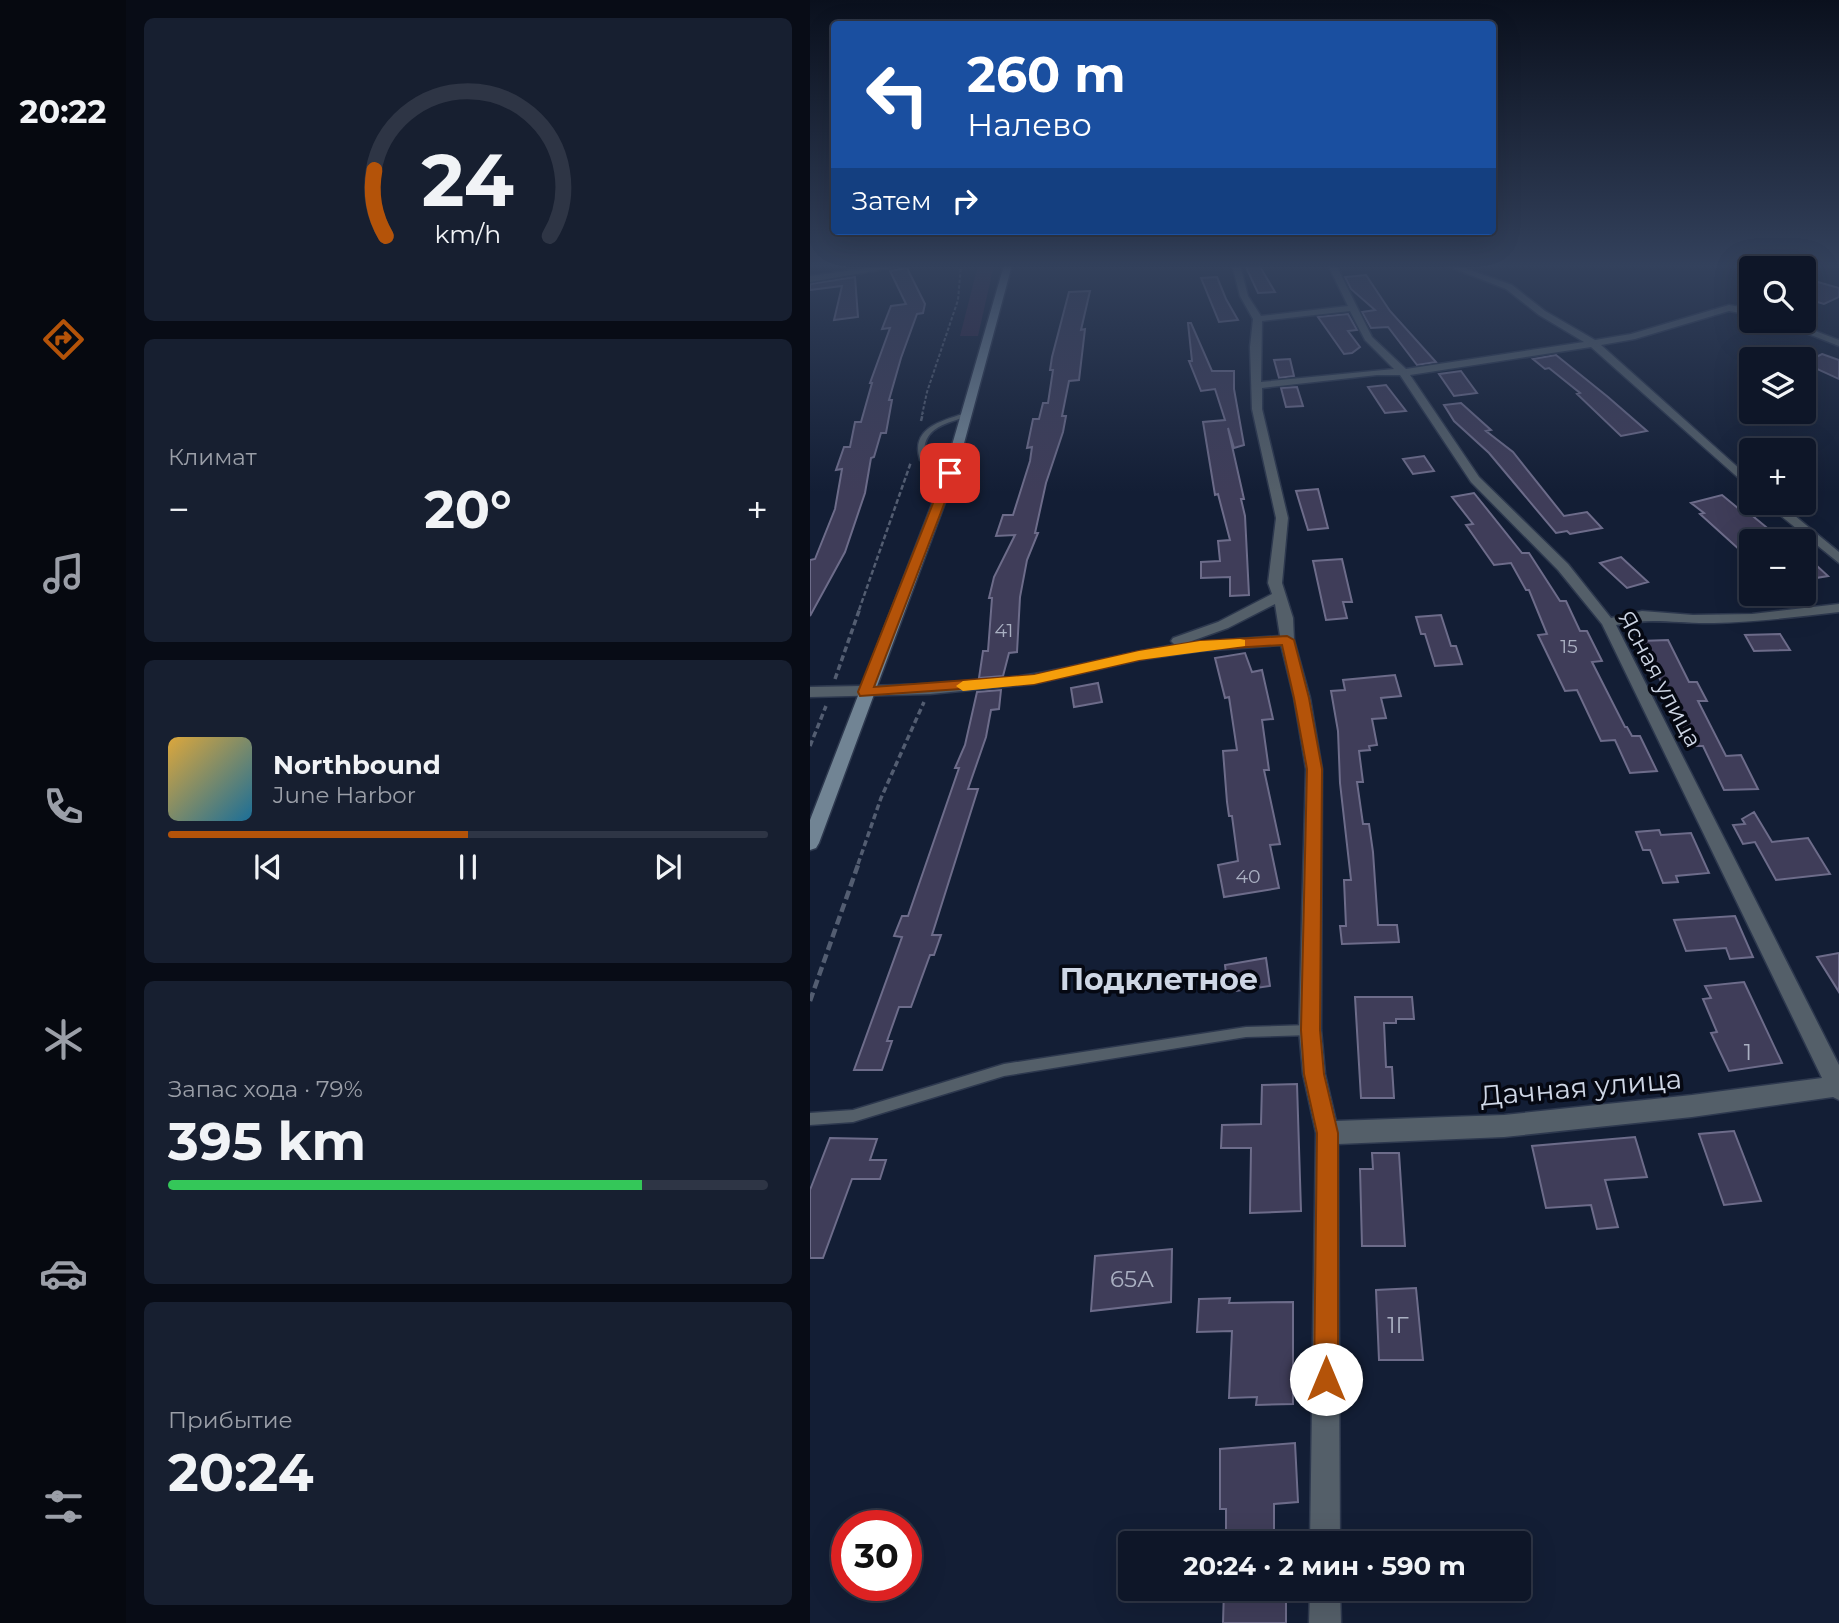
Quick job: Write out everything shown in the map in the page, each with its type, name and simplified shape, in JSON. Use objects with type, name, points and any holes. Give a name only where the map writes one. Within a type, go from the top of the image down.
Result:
[{"type":"main road","points":[[810,843],[952,468],[987,341]]},
{"type":"street","points":[[1256,341],[1257,409],[1282,518],[1275,583],[1286,618],[1287,640],[1302,698],[1314,769],[1310,1030],[1314,1074],[1327,1133],[1325,1531]]},
{"type":"street","name":"Ясная улица","points":[[1371,341],[1403,372],[1474,479],[1563,567],[1608,623],[1838,1087]]},
{"type":"street","points":[[1589,341],[1739,475]]},
{"type":"street","points":[[1258,386],[1377,372],[1403,372],[1605,341]]},
{"type":"street","points":[[1786,515],[1839,559]]},
{"type":"street","points":[[1139,655],[1224,625],[1279,596]]},
{"type":"street","points":[[1608,623],[1642,615],[1693,619],[1752,618],[1839,608]]},
{"type":"street","points":[[810,692],[930,689],[1034,679],[1139,655],[1200,646],[1287,640]]},
{"type":"street","name":"Дачная улица","points":[[1327,1133],[1504,1126],[1838,1087]]},
{"type":"street","points":[[1325,1601],[1325,1623]]},
{"type":"lane","points":[[952,468],[921,459],[919,443],[940,424],[966,415]]},
{"type":"lane","points":[[810,1119],[853,1115],[1004,1070],[1246,1031],[1310,1030]]},
{"type":"path","points":[[810,746],[919,443],[927,392],[944,341]]},
{"type":"path","points":[[810,1001],[881,798],[930,689]]},
{"type":"building","points":[[885,341],[907,341],[889,400],[892,400],[886,433],[881,433],[874,457],[871,458],[865,493],[845,552],[810,616],[810,560],[815,559],[835,509],[842,469],[836,470],[844,447],[850,447],[855,422],[861,422],[870,383]]},
{"type":"building","points":[[1056,341],[1084,341],[1079,380],[1069,381],[1062,416],[1066,416],[1063,432],[1046,483],[1035,533],[1038,533],[1027,560],[1020,597],[1017,652],[1009,653],[1003,676],[979,678],[983,651],[988,651],[992,598],[989,598],[994,577],[1015,535],[996,536],[1003,515],[1013,515],[1030,461],[1032,447],[1027,448],[1033,419],[1039,419],[1043,403],[1048,403],[1053,370],[1050,370]]},
{"type":"building","points":[[1190,341],[1199,341],[1212,371],[1234,371],[1234,389],[1244,445],[1234,448],[1228,428],[1244,499],[1241,499],[1245,516],[1249,595],[1230,596],[1230,577],[1201,578],[1201,562],[1220,561],[1218,541],[1230,540],[1218,494],[1215,495],[1203,422],[1225,420],[1215,389],[1201,391],[1189,361],[1192,361]]},
{"type":"building","points":[[1335,341],[1355,341],[1360,347],[1352,353],[1344,354]]},
{"type":"building","points":[[1398,341],[1417,341],[1436,362],[1417,365]]},
{"type":"building","points":[[1822,354],[1839,360],[1839,379],[1816,368],[1816,357]]},
{"type":"building","points":[[1556,355],[1647,431],[1621,436],[1577,394],[1580,393],[1533,359]]},
{"type":"building","points":[[1290,359],[1294,376],[1279,378],[1274,360]]},
{"type":"building","points":[[1461,371],[1477,393],[1454,396],[1439,374]]},
{"type":"building","points":[[1386,385],[1406,411],[1385,413],[1368,387]]},
{"type":"building","points":[[1297,387],[1303,406],[1286,407],[1281,388]]},
{"type":"building","points":[[1461,403],[1491,430],[1486,431],[1513,452],[1564,516],[1587,512],[1602,528],[1570,534],[1567,531],[1556,533],[1489,453],[1454,421],[1444,405]]},
{"type":"building","points":[[1424,456],[1434,471],[1413,474],[1403,459]]},
{"type":"building","points":[[1318,489],[1328,528],[1308,530],[1296,491]]},
{"type":"building","points":[[1474,493],[1522,553],[1529,553],[1560,601],[1566,601],[1580,631],[1587,631],[1602,661],[1592,662],[1625,727],[1632,736],[1640,736],[1657,771],[1630,773],[1615,740],[1601,741],[1577,690],[1565,691],[1538,635],[1547,634],[1529,590],[1526,590],[1511,563],[1494,565],[1466,525],[1473,524],[1452,497]]},
{"type":"building","points":[[1722,495],[1739,509],[1739,515],[1751,515],[1768,529],[1739,529],[1739,549],[1691,503]]},
{"type":"building","points":[[1621,557],[1648,582],[1627,588],[1600,563]]},
{"type":"building","points":[[1342,559],[1352,602],[1343,602],[1347,618],[1326,620],[1313,561]]},
{"type":"building","points":[[1816,565],[1828,576],[1816,578]]},
{"type":"building","points":[[1441,615],[1451,646],[1456,646],[1462,664],[1435,666],[1425,634],[1421,634],[1416,617]]},
{"type":"building","points":[[1780,634],[1790,650],[1754,651],[1745,635]]},
{"type":"building","points":[[1668,640],[1689,682],[1697,682],[1707,701],[1698,701],[1726,756],[1741,755],[1758,789],[1724,790],[1703,746],[1693,746],[1641,641]]},
{"type":"building","points":[[1245,653],[1252,672],[1262,670],[1273,719],[1262,720],[1269,770],[1264,770],[1280,844],[1270,845],[1279,888],[1224,897],[1218,865],[1238,861],[1232,816],[1229,816],[1227,802],[1223,751],[1237,750],[1229,697],[1225,698],[1215,658]]},
{"type":"building","points":[[1395,675],[1401,696],[1381,698],[1386,718],[1372,719],[1377,745],[1369,746],[1370,750],[1359,751],[1363,782],[1357,782],[1363,824],[1369,824],[1378,925],[1397,925],[1399,942],[1342,944],[1340,926],[1346,926],[1344,880],[1351,880],[1340,783],[1338,731],[1331,691],[1345,690],[1343,680]]},
{"type":"building","points":[[1098,683],[1102,702],[1074,707],[1071,688]]},
{"type":"building","points":[[1001,690],[999,709],[991,710],[986,737],[968,789],[978,789],[932,935],[941,935],[934,955],[930,955],[911,1007],[899,1007],[887,1041],[892,1041],[882,1070],[854,1070],[902,937],[894,936],[902,916],[908,916],[959,768],[955,768],[965,745],[977,692]]},
{"type":"building","points":[[1754,812],[1772,842],[1808,838],[1830,874],[1776,880],[1755,842],[1743,844],[1733,825],[1745,824],[1742,819]]},
{"type":"building","points":[[1659,830],[1661,835],[1691,833],[1709,873],[1676,876],[1678,882],[1663,883],[1650,850],[1643,850],[1636,832]]},
{"type":"building","points":[[1735,916],[1753,957],[1730,959],[1726,948],[1686,951],[1674,920]]},
{"type":"building","points":[[1839,953],[1839,992],[1817,957]]},
{"type":"building","points":[[1266,958],[1270,986],[1228,992],[1225,965]]},
{"type":"building","points":[[1744,982],[1782,1063],[1729,1071],[1711,1033],[1717,1032],[1703,999],[1711,998],[1705,986]]},
{"type":"building","points":[[1355,997],[1412,997],[1414,1019],[1396,1019],[1396,1023],[1384,1023],[1386,1067],[1392,1067],[1394,1098],[1361,1098]]},
{"type":"building","points":[[1297,1084],[1301,1211],[1250,1213],[1251,1148],[1221,1148],[1222,1125],[1261,1124],[1262,1085]]},
{"type":"building","points":[[1734,1131],[1761,1201],[1724,1205],[1699,1134]]},
{"type":"building","points":[[1635,1137],[1647,1177],[1605,1180],[1618,1227],[1597,1229],[1591,1205],[1546,1208],[1532,1146]]},
{"type":"building","points":[[830,1138],[877,1139],[870,1160],[886,1160],[880,1179],[852,1179],[823,1258],[810,1258],[810,1190]]},
{"type":"building","points":[[1372,1153],[1399,1153],[1405,1246],[1362,1246],[1360,1169],[1373,1169]]},
{"type":"building","points":[[1172,1249],[1171,1302],[1091,1311],[1095,1256]]},
{"type":"building","points":[[1416,1288],[1423,1360],[1379,1360],[1376,1290]]},
{"type":"building","points":[[1230,1298],[1229,1303],[1293,1302],[1293,1404],[1256,1405],[1257,1397],[1229,1398],[1232,1331],[1197,1332],[1199,1299]]},
{"type":"building","points":[[1295,1443],[1298,1502],[1274,1504],[1274,1531],[1226,1531],[1226,1509],[1220,1509],[1220,1449]]},
{"type":"building","points":[[1224,1601],[1286,1601],[1286,1623],[1223,1623]]},
{"type":"slow traffic","points":[[963,686],[1034,679],[1139,655],[1240,643]]},
{"type":"district","name":"Подклетное","points":[[1159,980]]},
{"type":"route","points":[[950,473],[865,692],[1034,679],[1139,655],[1200,646],[1287,640],[1302,698],[1314,769],[1310,1030],[1314,1074],[1327,1133],[1326,1379]]}]
